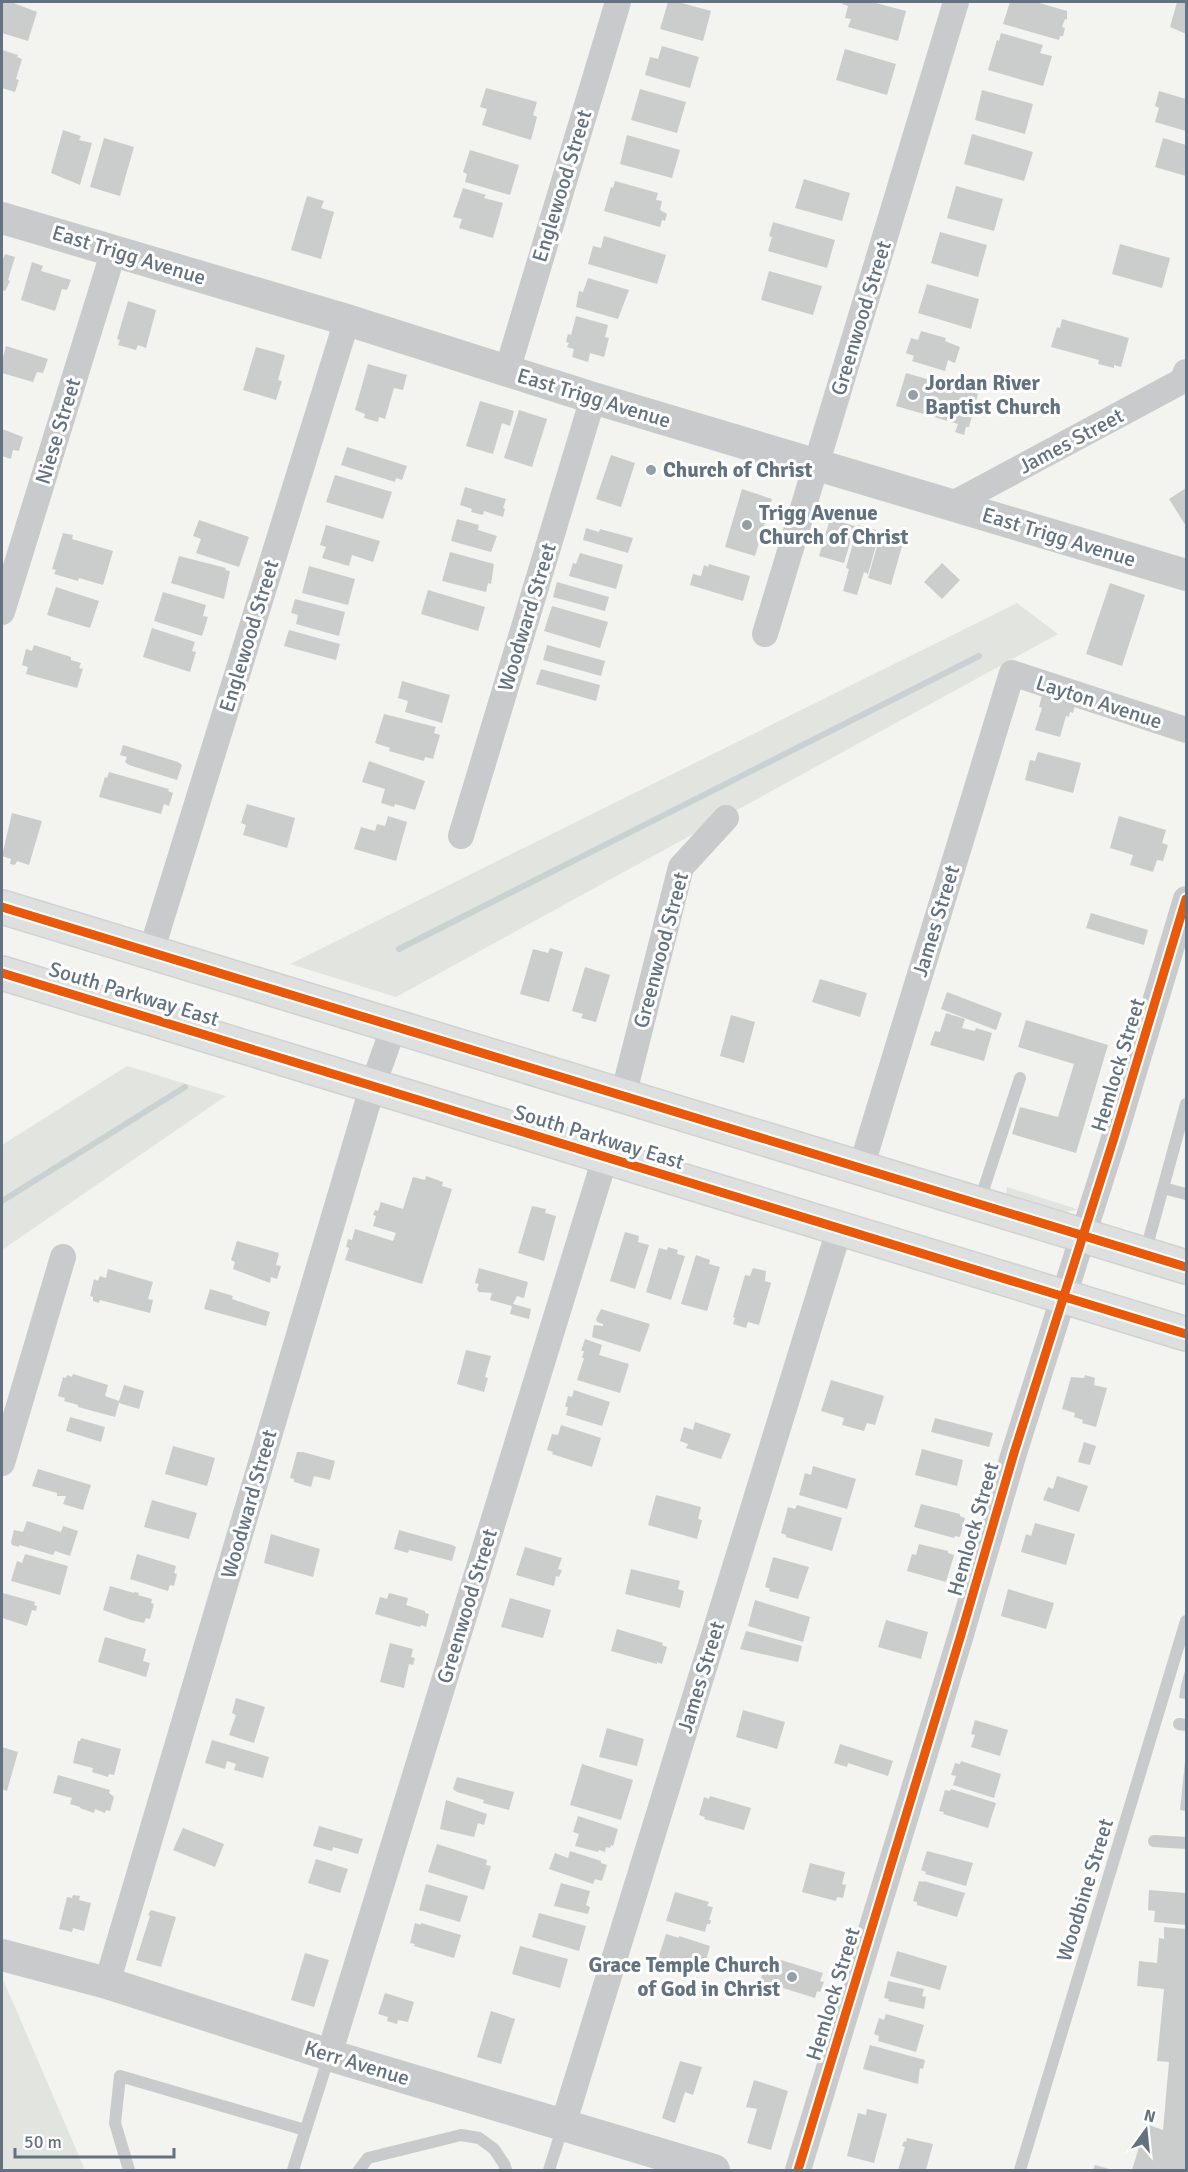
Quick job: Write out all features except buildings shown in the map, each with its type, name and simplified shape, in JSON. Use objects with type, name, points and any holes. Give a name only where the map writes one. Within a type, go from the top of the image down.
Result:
[{"type":"main road","points":[[2,907],[1186,1267]]},
{"type":"main road","name":"South Parkway East","points":[[2,973],[1186,1334]]},
{"type":"street","name":"Englewood Street","points":[[507,371],[618,2]]},
{"type":"street","name":"Greenwood Street","points":[[765,634],[956,2]]},
{"type":"street","name":"East Trigg Avenue","points":[[2,218],[347,320],[593,398],[1186,575]]},
{"type":"street","name":"Niese Street","points":[[2,612],[114,250]]},
{"type":"street","name":"Englewood Street","points":[[152,952],[347,320]]},
{"type":"street","name":"James Street","points":[[951,505],[1182,381],[1186,372]]},
{"type":"street","name":"Woodward Street","points":[[461,836],[593,398]]},
{"type":"street","name":"James Street","points":[[861,1168],[1012,673]]},
{"type":"street","name":"Layton Avenue","points":[[1012,673],[1186,730]]},
{"type":"street","name":"Greenwood Street","points":[[623,1096],[681,867],[726,818]]},
{"type":"street","name":"Hemlock Street","points":[[798,2170],[1014,1453],[1183,926],[1186,899]]},
{"type":"street","name":"Woodward Street","points":[[107,1983],[373,1085],[394,1026]]},
{"type":"street","name":"Greenwood Street","points":[[329,2055],[605,1158]]},
{"type":"street","name":"James Street","points":[[563,2125],[839,1230]]},
{"type":"street","points":[[2,1463],[63,1257]]},
{"type":"street","name":"Kerr Avenue","points":[[2,1954],[107,1983],[329,2055],[714,2170]]},
{"type":"lane","points":[[979,1204],[1020,1077]]},
{"type":"lane","points":[[1144,1254],[1186,1104]]},
{"type":"lane","points":[[1163,1188],[1186,1194]]},
{"type":"lane","name":"Woodbine Street","points":[[1020,2170],[1186,1621]]},
{"type":"lane","points":[[1154,1841],[1186,1844]]},
{"type":"lane","points":[[293,2170],[329,2055]]},
{"type":"lane","points":[[129,2170],[115,2123],[120,2076],[305,2130]]},
{"type":"lane","points":[[549,2170],[563,2125]]},
{"type":"lane","points":[[359,2170],[369,2158],[461,2135],[479,2138],[494,2149],[506,2170]]},
{"type":"shaded area","points":[[1017,603],[1058,634],[396,997],[290,964]]},
{"type":"shaded area","points":[[127,1066],[226,1096],[2,1250],[2,1145]]},
{"type":"shaded area","points":[[1007,1187],[1077,1210],[1065,1212],[1006,1195]]},
{"type":"shaded area","points":[[2,1977],[85,2170],[2,2170]]},
{"type":"waterway","points":[[399,949],[979,656]]},
{"type":"waterway","points":[[2,1201],[185,1087]]},
{"type":"cycle path","points":[[798,2170],[1014,1453],[1114,1138],[1186,899]]},
{"type":"cycle path","points":[[2,907],[1186,1267]]},
{"type":"cycle path","points":[[2,973],[1186,1334]]},
{"type":"place","name":"Jordan River Baptist Church","points":[[913,395]]},
{"type":"place","name":"Church of Christ","points":[[651,470]]},
{"type":"place","name":"Trigg Avenue Church of Christ","points":[[747,525]]},
{"type":"place","name":"Grace Temple Church of God in Christ","points":[[792,1977]]}]
